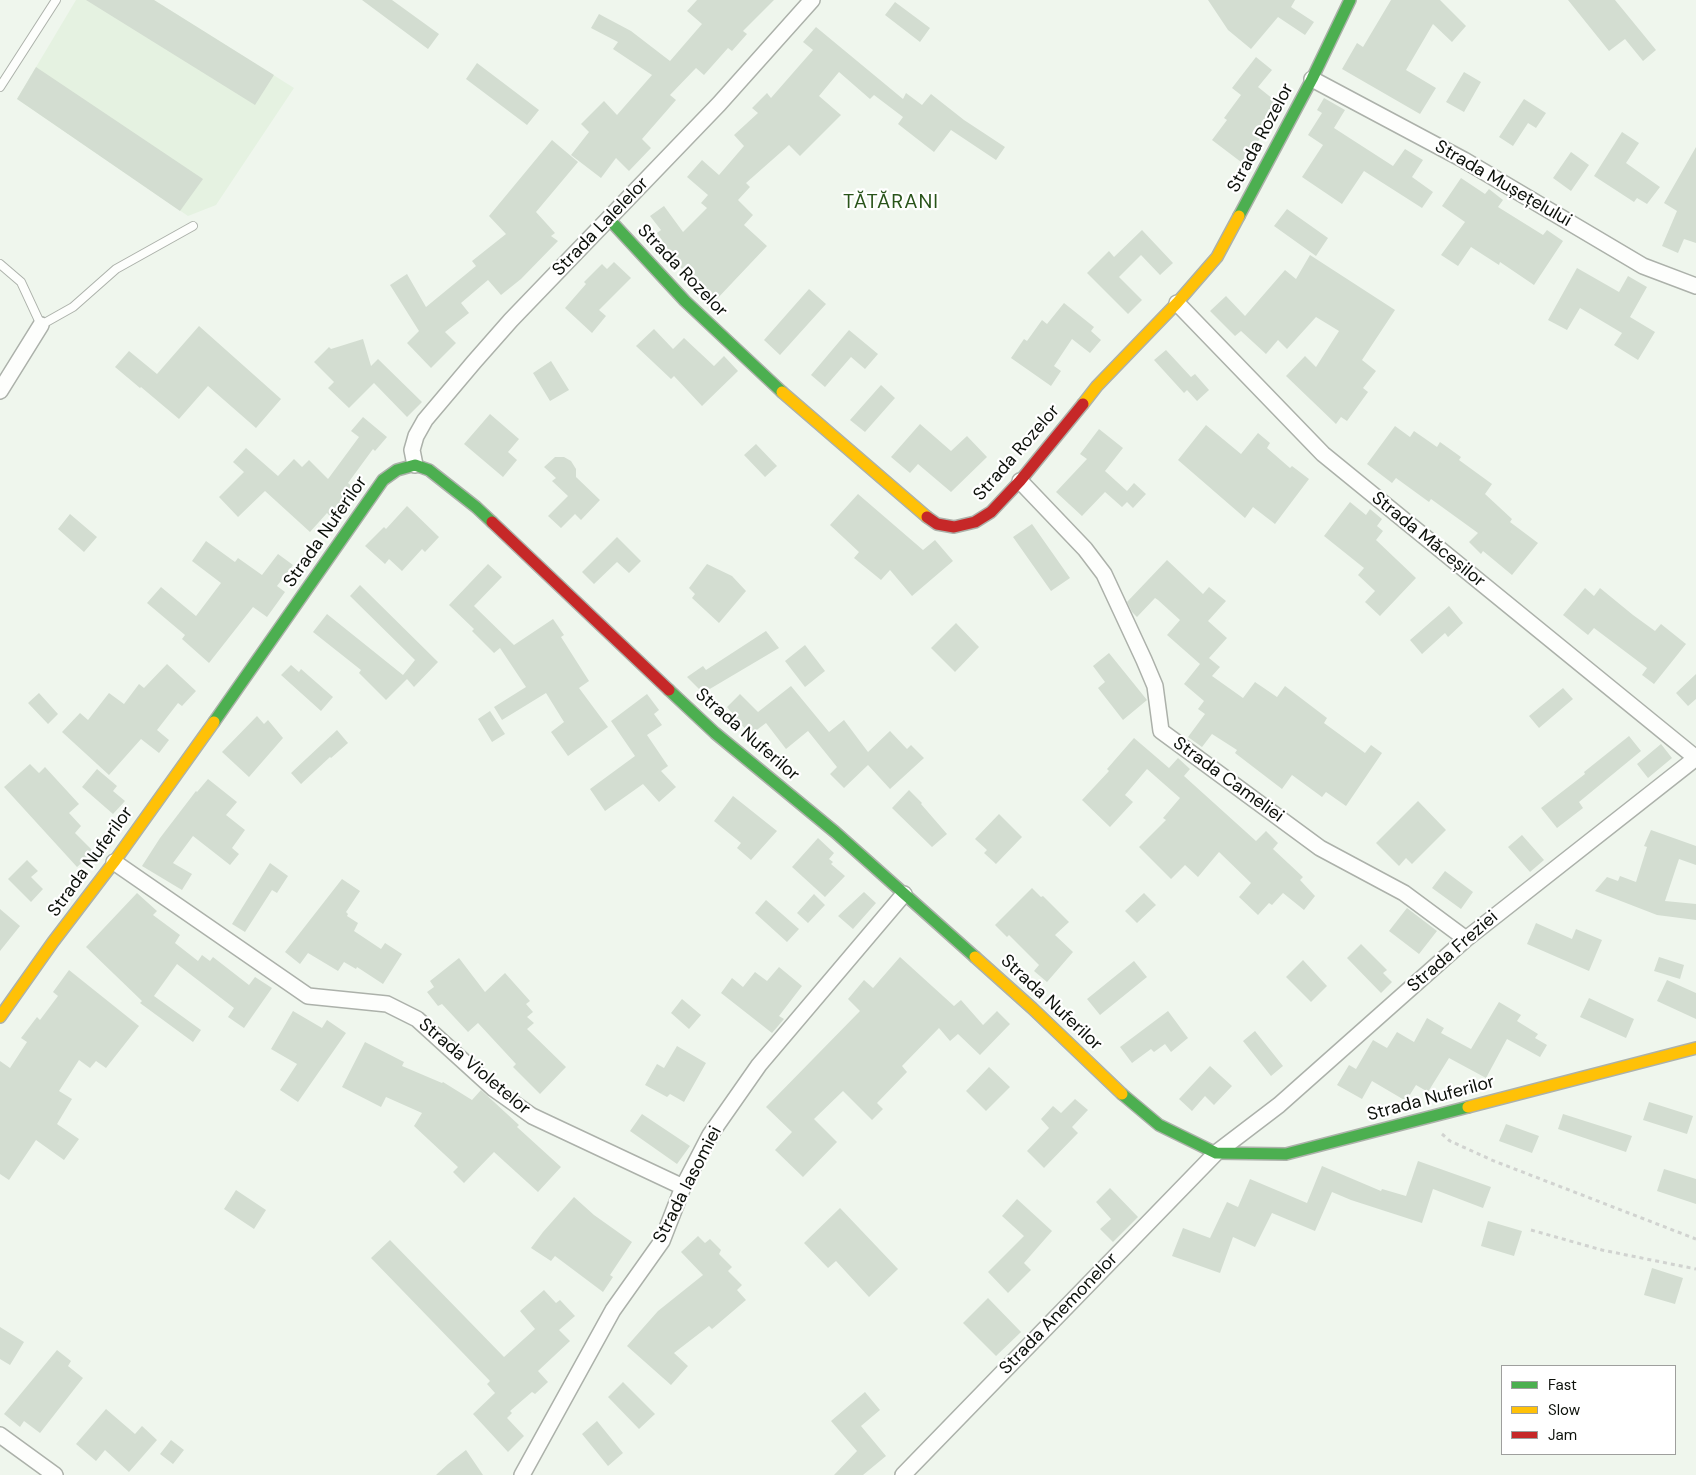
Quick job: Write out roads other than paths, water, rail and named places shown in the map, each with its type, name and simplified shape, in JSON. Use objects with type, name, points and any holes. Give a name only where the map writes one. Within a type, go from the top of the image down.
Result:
[{"type":"main road","name":"Strada Rozelor","points":[[609,219],[686,301],[770,382],[920,513],[937,524],[954,527],[975,522],[991,512],[1020,481],[1096,386],[1177,303],[1217,257],[1312,79],[1350,0]]},
{"type":"main road","name":"Strada Nuferilor","points":[[0,1018],[271,642],[383,480],[397,470],[414,465],[429,470],[476,507],[715,733],[835,832],[1032,1008],[1121,1093],[1159,1125],[1216,1153],[1286,1154],[1696,1048]]},
{"type":"street","name":"Strada Lalelelor","points":[[414,465],[412,450],[416,436],[425,420],[511,320],[719,104],[812,0]]},
{"type":"street","name":"Strada Mușețelului","points":[[1312,79],[1464,160],[1643,266],[1696,286]]},
{"type":"street","name":"Strada Măceșilor","points":[[1177,303],[1323,454],[1696,758]]},
{"type":"street","points":[[0,391],[41,325]]},
{"type":"street","name":"Strada Cameliei","points":[[1020,481],[1085,549],[1104,574],[1154,686],[1161,730],[1320,848],[1404,893],[1466,938]]},
{"type":"street","name":"Strada Freziei","points":[[1216,1153],[1280,1105],[1466,938],[1696,758]]},
{"type":"street","name":"Strada Violetelor","points":[[114,862],[308,996],[387,1004],[417,1019],[494,1088],[532,1116],[683,1187]]},
{"type":"street","name":"Strada Iasomiei","points":[[522,1475],[613,1310],[662,1241],[683,1187],[710,1136],[759,1065],[904,894]]},
{"type":"street","name":"Strada Anemonelor","points":[[903,1475],[1216,1153]]},
{"type":"street","points":[[0,1435],[55,1475]]},
{"type":"lane","points":[[0,87],[56,0]]},
{"type":"lane","points":[[0,264],[20,282],[41,325],[73,307],[116,269],[194,226]]},
{"type":"district","name":"TĂTĂRANI","points":[[891,203]]}]
